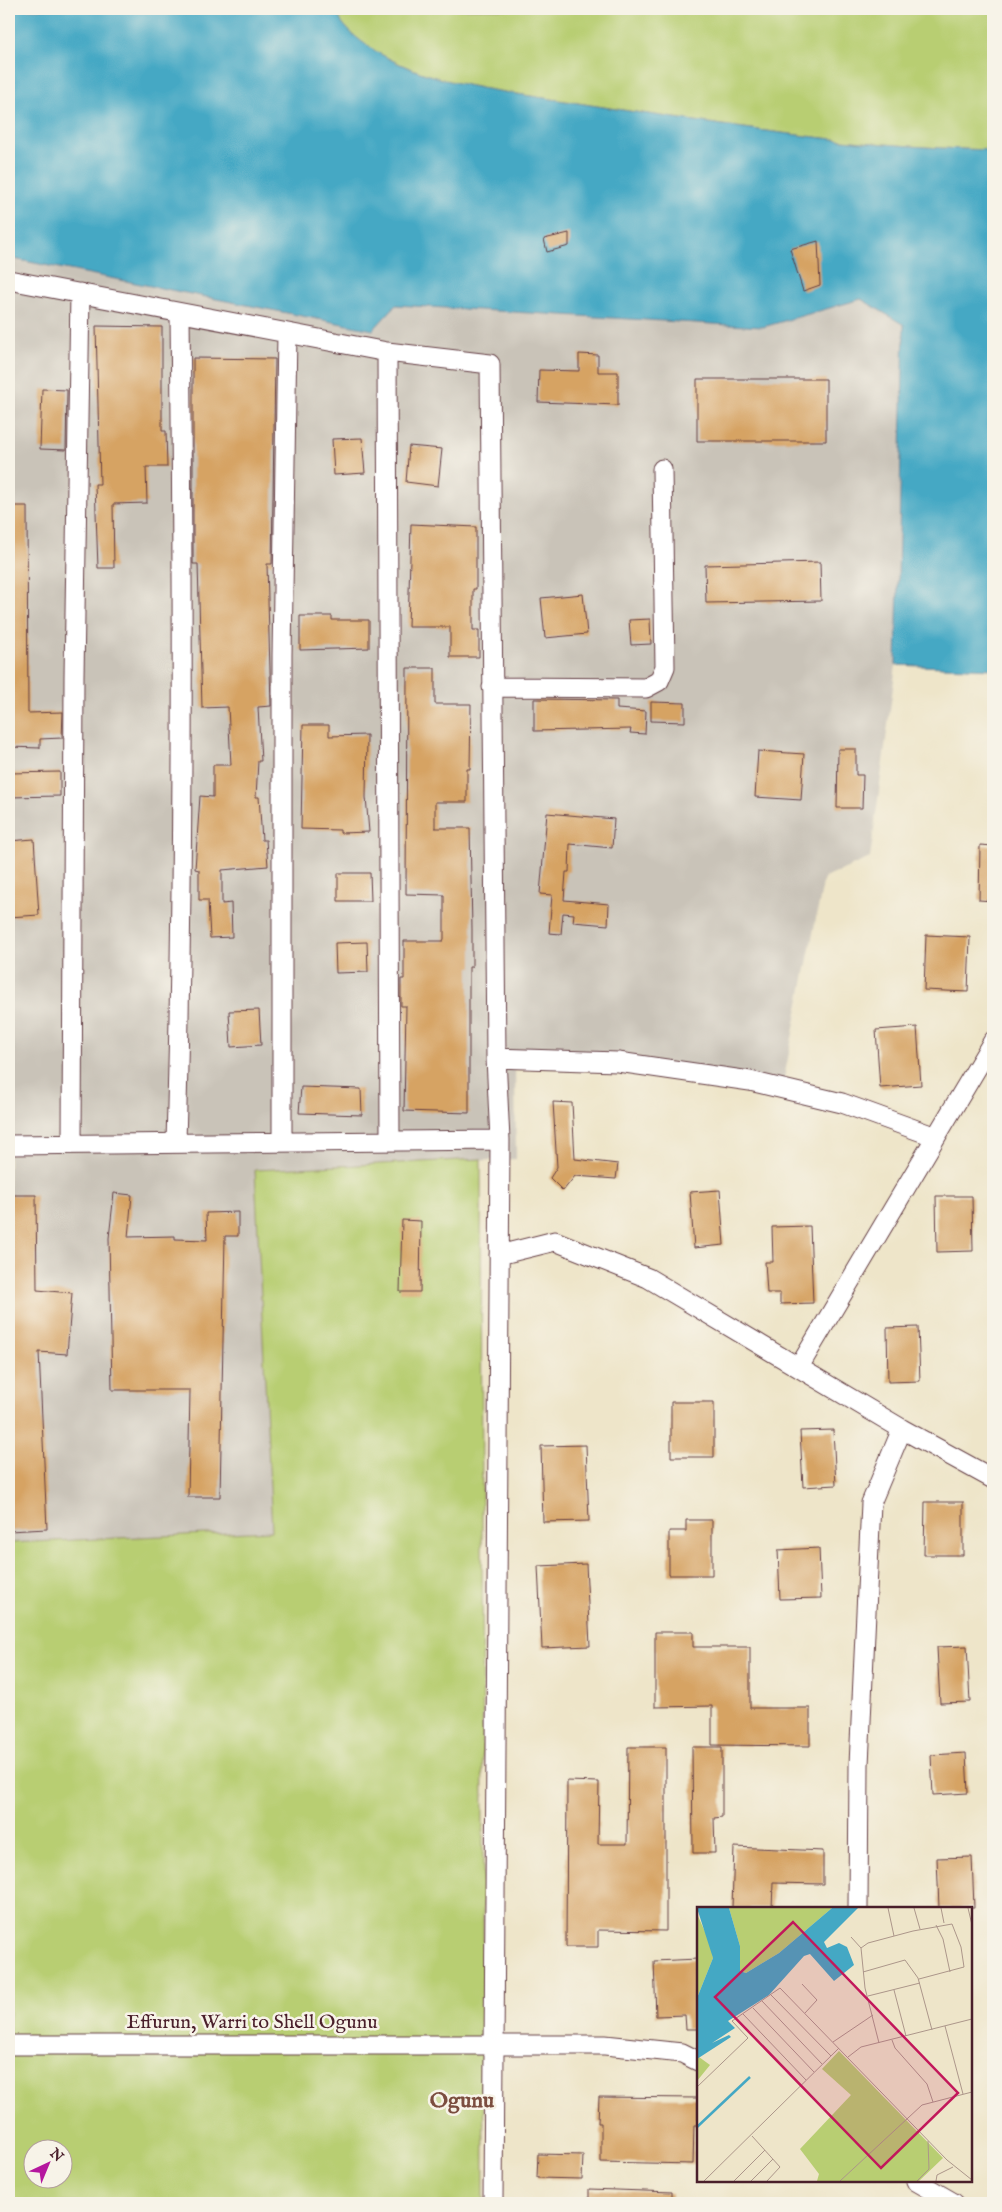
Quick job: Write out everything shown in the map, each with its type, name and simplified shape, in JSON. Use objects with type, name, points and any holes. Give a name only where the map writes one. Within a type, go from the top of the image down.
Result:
[{"type":"street","points":[[9,280],[387,352],[490,364],[496,1058],[500,1140],[493,2203]]},
{"type":"street","points":[[72,1143],[74,676],[80,293]]},
{"type":"street","points":[[176,1142],[182,938],[184,627],[180,314]]},
{"type":"street","points":[[282,1141],[282,675],[287,333]]},
{"type":"street","points":[[387,352],[390,1141]]},
{"type":"street","points":[[492,687],[646,688],[659,681],[665,667],[662,468]]},
{"type":"street","points":[[799,1367],[993,1041]]},
{"type":"street","points":[[496,1058],[618,1062],[750,1081],[842,1103],[936,1137]]},
{"type":"street","points":[[9,1145],[500,1140]]},
{"type":"street","points":[[499,1255],[555,1241],[648,1278],[902,1429],[993,1479]]},
{"type":"street","points":[[858,1907],[859,1765],[871,1503],[902,1429]]},
{"type":"street","name":"Effurun, Warri to Shell Ogunu","points":[[9,2045],[605,2045],[682,2053],[697,2060]]},
{"type":"street","points":[[918,2182],[954,2203]]},
{"type":"shaded area","points":[[9,258],[373,330],[396,305],[763,327],[861,299],[904,325],[896,665],[870,858],[824,878],[780,1098],[741,1087],[621,1072],[515,1064],[516,1159],[255,1170],[272,1531],[9,1543]]},
{"type":"green space","points":[[336,9],[993,9],[993,150],[890,144],[788,134],[514,94],[467,85],[421,72],[382,55],[362,42],[344,26]]},
{"type":"green space","points":[[481,1159],[484,2203],[9,2203],[9,1543],[272,1531],[255,1170]]},
{"type":"water","points":[[9,9],[336,9],[339,18],[353,34],[382,55],[421,72],[467,85],[514,94],[788,134],[890,144],[993,150],[993,669],[896,665],[904,325],[861,299],[763,327],[396,305],[373,330],[9,258]]},
{"type":"building","points":[[569,233],[569,246],[547,252],[544,239]]},
{"type":"building","points":[[818,241],[820,285],[803,291],[790,249]]},
{"type":"building","points":[[96,326],[162,327],[162,431],[166,431],[167,467],[146,467],[147,503],[113,504],[114,568],[98,568],[95,484],[100,484]]},
{"type":"building","points":[[579,354],[598,355],[598,372],[618,372],[618,405],[538,402],[539,370],[579,371]]},
{"type":"building","points":[[193,358],[275,359],[272,564],[267,564],[271,706],[258,707],[261,761],[258,761],[256,797],[259,797],[262,840],[266,840],[268,866],[222,870],[222,904],[231,903],[232,937],[210,938],[208,900],[199,900],[199,870],[195,869],[200,796],[213,797],[213,765],[231,765],[228,707],[202,708],[198,564],[193,564]]},
{"type":"building","points":[[697,379],[826,379],[826,441],[697,441]]},
{"type":"building","points":[[42,389],[67,390],[66,450],[40,449]]},
{"type":"building","points":[[362,438],[365,473],[334,475],[332,439]]},
{"type":"building","points":[[409,446],[442,449],[438,486],[406,482]]},
{"type":"building","points":[[9,506],[27,506],[28,713],[63,712],[62,738],[40,739],[40,748],[9,747]]},
{"type":"building","points":[[411,524],[476,527],[476,589],[473,589],[473,630],[479,630],[479,657],[450,657],[450,627],[408,627]]},
{"type":"building","points":[[820,562],[821,601],[706,603],[705,565]]},
{"type":"building","points":[[583,594],[587,634],[545,638],[541,598]]},
{"type":"building","points":[[300,616],[332,616],[332,620],[369,620],[369,648],[300,650]]},
{"type":"building","points":[[650,619],[651,644],[631,645],[629,620]]},
{"type":"building","points":[[407,668],[435,668],[435,704],[471,704],[470,769],[467,769],[467,802],[435,802],[435,828],[470,828],[472,967],[469,967],[469,1113],[404,1111],[406,1006],[401,1006],[401,979],[404,979],[404,941],[443,941],[444,939],[444,895],[406,894]]},
{"type":"building","points":[[534,699],[617,700],[617,709],[646,711],[645,734],[630,733],[631,729],[534,731]]},
{"type":"building","points":[[651,702],[685,703],[685,722],[651,721]]},
{"type":"building","points":[[303,725],[329,725],[329,736],[367,735],[366,797],[369,832],[340,833],[340,830],[301,829]]},
{"type":"building","points":[[838,749],[856,749],[856,775],[863,775],[862,808],[837,808]]},
{"type":"building","points":[[758,751],[804,754],[801,800],[755,797]]},
{"type":"building","points":[[60,772],[60,796],[9,797],[9,773]]},
{"type":"building","points":[[547,813],[614,819],[612,848],[570,844],[569,872],[566,872],[564,900],[609,904],[608,925],[573,922],[574,914],[563,913],[561,934],[549,933],[552,895],[540,894]]},
{"type":"building","points":[[34,839],[39,915],[9,917],[9,841]]},
{"type":"building","points":[[980,845],[993,846],[993,901],[979,900]]},
{"type":"building","points":[[338,873],[370,873],[371,901],[338,901]]},
{"type":"building","points":[[926,935],[970,937],[968,992],[924,990]]},
{"type":"building","points":[[367,942],[368,972],[336,973],[335,943]]},
{"type":"building","points":[[259,1010],[261,1045],[231,1047],[229,1011]]},
{"type":"building","points":[[917,1027],[921,1085],[880,1088],[876,1030]]},
{"type":"building","points":[[301,1087],[361,1089],[362,1115],[299,1113]]},
{"type":"building","points":[[553,1102],[572,1103],[575,1159],[618,1164],[616,1179],[575,1176],[563,1191],[550,1178],[557,1167]]},
{"type":"building","points":[[720,1190],[724,1245],[694,1248],[690,1192]]},
{"type":"building","points":[[114,1193],[132,1195],[128,1237],[175,1236],[175,1239],[207,1240],[206,1213],[238,1212],[238,1236],[225,1236],[220,1497],[188,1497],[190,1390],[112,1390],[109,1238]]},
{"type":"building","points":[[9,1195],[36,1195],[37,1290],[72,1293],[67,1354],[39,1352],[47,1529],[9,1531]]},
{"type":"building","points":[[936,1196],[972,1196],[973,1251],[937,1252]]},
{"type":"building","points":[[402,1220],[421,1221],[420,1292],[400,1292]]},
{"type":"building","points":[[810,1226],[813,1303],[780,1304],[780,1293],[767,1293],[765,1262],[773,1262],[772,1227]]},
{"type":"building","points":[[918,1327],[920,1381],[888,1382],[887,1328]]},
{"type":"building","points":[[671,1402],[714,1402],[714,1457],[671,1457]]},
{"type":"building","points":[[833,1430],[836,1485],[803,1487],[800,1431]]},
{"type":"building","points":[[586,1445],[589,1521],[543,1522],[541,1446]]},
{"type":"building","points":[[925,1502],[963,1502],[963,1555],[924,1555]]},
{"type":"building","points":[[686,1520],[712,1520],[712,1575],[669,1575],[669,1531],[686,1531]]},
{"type":"building","points":[[819,1548],[821,1598],[780,1599],[778,1550]]},
{"type":"building","points":[[586,1564],[590,1646],[542,1648],[538,1566]]},
{"type":"building","points":[[655,1632],[693,1632],[693,1647],[750,1647],[750,1708],[810,1708],[810,1746],[712,1745],[712,1706],[655,1707]]},
{"type":"building","points":[[967,1646],[970,1702],[940,1703],[937,1647]]},
{"type":"building","points":[[628,1747],[666,1747],[666,1931],[598,1930],[598,1947],[566,1947],[567,1781],[599,1782],[598,1844],[627,1844]]},
{"type":"building","points":[[692,1747],[722,1747],[722,1817],[714,1818],[715,1853],[693,1853]]},
{"type":"building","points":[[966,1753],[968,1793],[933,1795],[931,1755]]},
{"type":"building","points":[[734,1847],[823,1851],[823,1884],[773,1883],[772,1907],[732,1907]]},
{"type":"building","points":[[972,1857],[974,1908],[939,1907],[937,1858]]},
{"type":"building","points":[[697,1959],[697,2029],[686,2029],[685,2015],[656,2016],[654,1961]]},
{"type":"building","points":[[599,2097],[697,2098],[697,2125],[694,2125],[693,2164],[601,2162],[601,2123],[598,2123]]},
{"type":"building","points":[[538,2154],[583,2155],[582,2179],[537,2178]]},
{"type":"building","points":[[589,2189],[672,2192],[672,2203],[589,2203]]},
{"type":"district","name":"Ogunu","points":[[462,2101]]}]
